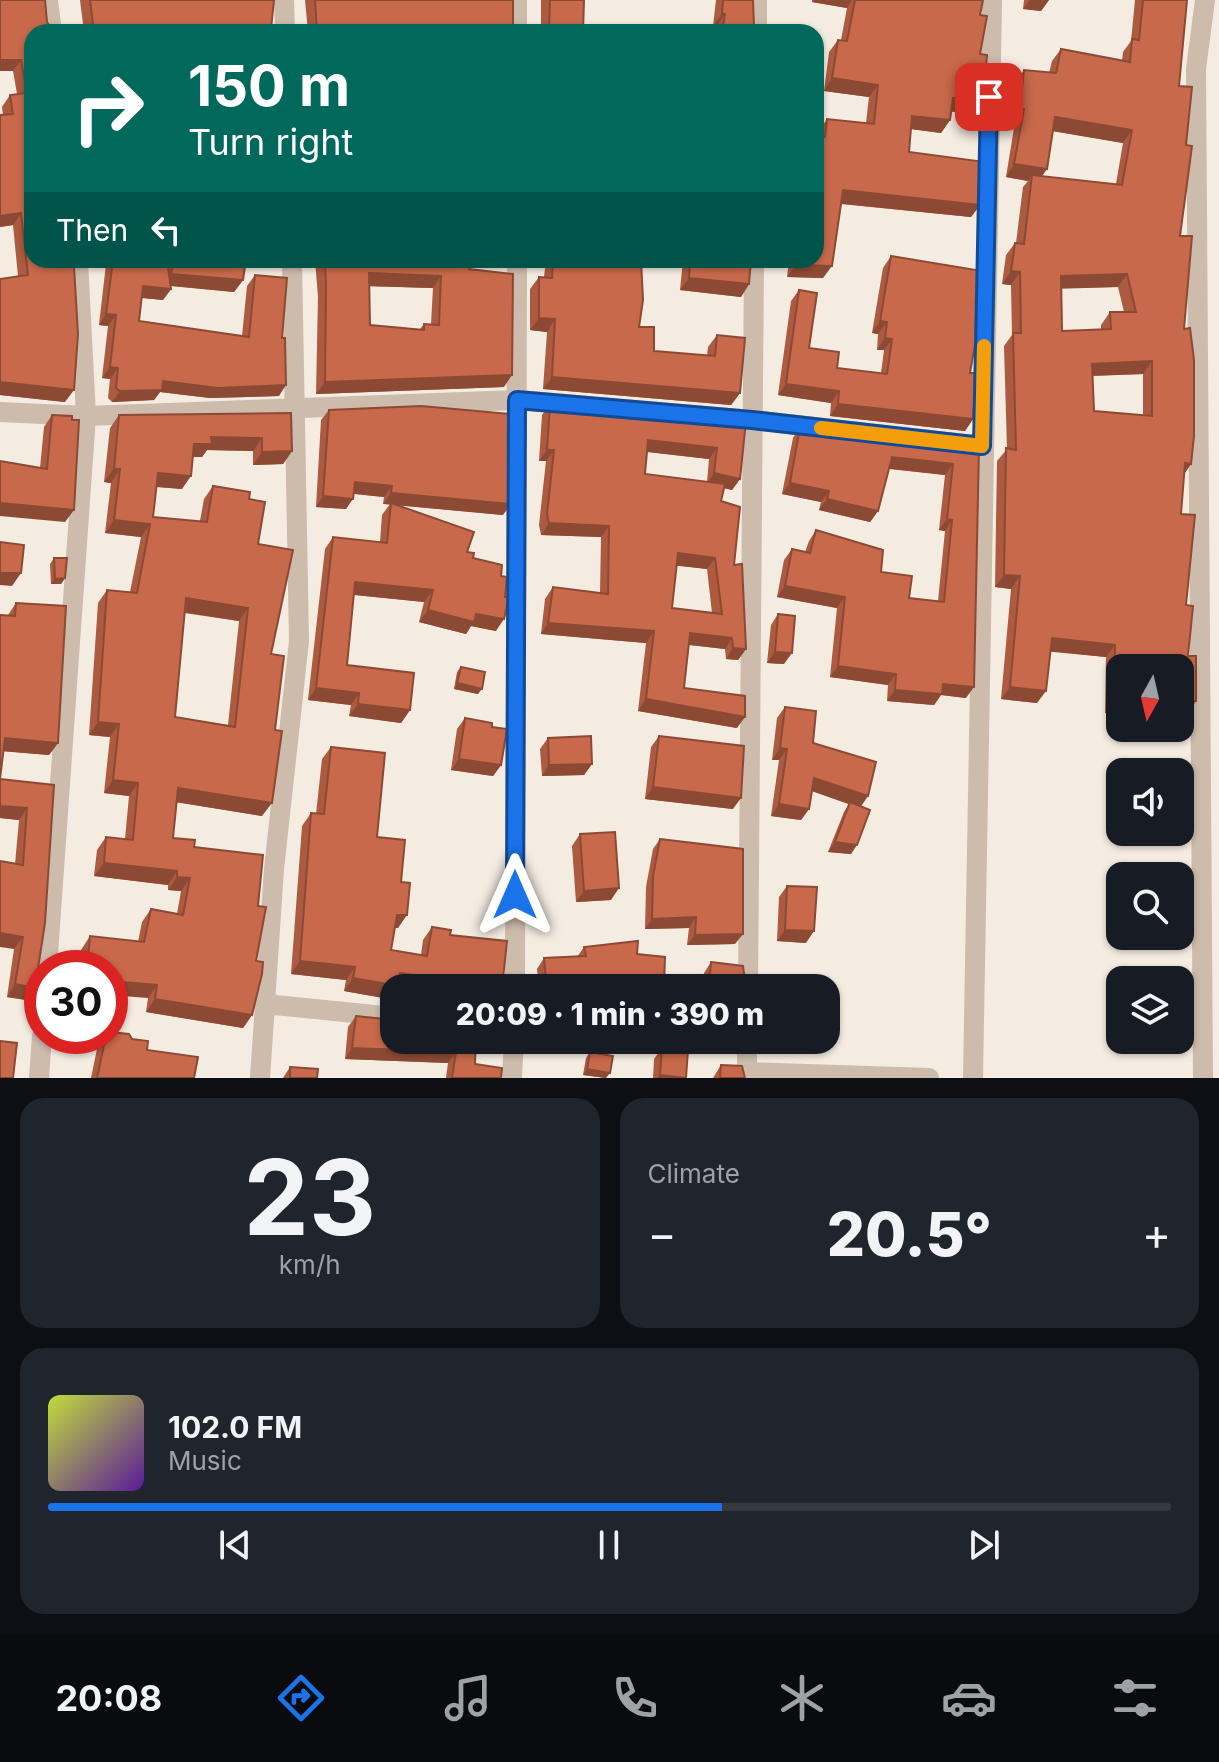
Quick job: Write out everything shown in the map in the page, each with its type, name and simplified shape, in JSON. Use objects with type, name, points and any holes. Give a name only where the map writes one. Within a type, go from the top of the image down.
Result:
[{"type":"street","points":[[48,0],[51,24]]},
{"type":"street","points":[[284,0],[285,24]]},
{"type":"street","points":[[517,0],[517,24]]},
{"type":"street","points":[[757,0],[757,24]]},
{"type":"street","points":[[973,1078],[992,0]]},
{"type":"street","points":[[1203,1078],[1196,69],[1205,0]]},
{"type":"street","points":[[48,950],[86,416],[78,268]]},
{"type":"street","points":[[260,1078],[274,869],[299,641],[292,268]]},
{"type":"street","points":[[515,974],[517,268]]},
{"type":"street","points":[[748,974],[754,268]]},
{"type":"street","points":[[0,412],[86,416],[517,400],[752,420],[982,446]]},
{"type":"street","points":[[265,1004],[380,1016]]},
{"type":"street","points":[[39,1078],[41,1054]]},
{"type":"street","points":[[512,1078],[513,1054]]},
{"type":"street","points":[[747,1054],[747,1075],[929,1078]]},
{"type":"building","points":[[0,0],[45,0],[48,24],[24,24],[24,76],[21,60],[0,60]]},
{"type":"building","points":[[90,0],[274,0],[272,24],[93,24]]},
{"type":"building","points":[[315,0],[513,0],[513,24],[316,24]]},
{"type":"building","points":[[550,0],[584,0],[583,24],[549,24]]},
{"type":"building","points":[[723,0],[753,0],[754,24],[723,24],[725,14],[722,14]]},
{"type":"building","points":[[855,0],[983,0],[980,15],[987,16],[980,54],[987,55],[983,103],[953,98],[950,120],[912,116],[909,152],[985,162],[980,205],[843,190],[832,266],[824,266],[824,137],[827,119],[874,124],[878,85],[832,78],[838,40],[847,41]]},
{"type":"building","points":[[1143,0],[1187,0],[1179,86],[1192,87],[1186,145],[1192,146],[1180,236],[1192,236],[1184,329],[1190,328],[1194,360],[1194,436],[1191,464],[1185,463],[1181,514],[1195,515],[1186,605],[1193,606],[1188,654],[1115,654],[1115,645],[1052,638],[1046,691],[1010,687],[1020,576],[1004,575],[1006,448],[1016,450],[1013,333],[1021,333],[1020,272],[1011,271],[1015,243],[1024,244],[1032,175],[1122,185],[1132,130],[1055,117],[1047,169],[1014,164],[1024,109],[1020,108],[1024,70],[1056,73],[1061,49],[1130,62],[1132,39],[1139,40]],"holes":[[[1127,274],[1136,312],[1110,312],[1111,329],[1062,331],[1061,276]],[[1152,361],[1152,416],[1094,411],[1092,364]]]},
{"type":"building","points":[[24,93],[24,240],[21,213],[0,216],[0,115],[13,114],[10,95]]},
{"type":"building","points":[[891,256],[982,271],[982,305],[970,373],[976,373],[973,419],[838,404],[839,391],[786,384],[799,290],[817,293],[809,348],[839,352],[837,368],[887,374],[892,339],[885,338],[887,322],[880,321]]},
{"type":"building","points":[[27,268],[74,268],[78,334],[74,390],[0,382],[0,279],[28,275]]},
{"type":"building","points":[[112,268],[168,268],[171,289],[143,286],[139,321],[249,337],[255,275],[287,278],[282,338],[285,338],[286,385],[218,388],[163,381],[162,390],[120,391],[116,388],[118,368],[110,367],[116,315],[106,314]]},
{"type":"building","points":[[172,268],[245,268],[243,280],[171,274]]},
{"type":"building","points":[[325,268],[469,268],[513,274],[512,375],[325,382]],"holes":[[[369,273],[441,276],[439,325],[424,324],[424,330],[370,325]]]},
{"type":"building","points":[[553,268],[641,268],[643,300],[639,327],[654,327],[654,351],[715,356],[717,335],[745,338],[740,393],[552,377],[555,319],[539,318],[539,277],[552,278]]},
{"type":"building","points":[[690,268],[750,268],[749,284],[689,278]]},
{"type":"building","points":[[550,404],[746,421],[740,479],[714,473],[717,448],[648,440],[645,474],[725,484],[721,501],[740,507],[734,565],[742,564],[746,649],[733,648],[732,638],[690,633],[684,688],[745,696],[745,717],[646,699],[654,631],[548,623],[553,587],[608,594],[609,526],[549,523],[547,514],[554,450],[547,450]],"holes":[[[678,553],[715,558],[722,614],[672,608]]]},
{"type":"building","points":[[421,406],[511,414],[511,504],[391,493],[392,486],[355,482],[353,499],[323,496],[329,410]]},
{"type":"building","points":[[291,413],[292,451],[262,452],[262,438],[211,437],[212,444],[194,444],[191,476],[158,473],[153,517],[207,522],[213,486],[250,492],[249,499],[265,502],[258,544],[293,550],[271,654],[284,656],[275,730],[282,731],[272,803],[178,788],[173,838],[195,840],[194,847],[263,855],[258,906],[266,907],[256,961],[263,962],[252,1015],[155,999],[157,985],[128,983],[128,950],[89,950],[90,936],[144,942],[151,909],[183,915],[190,878],[177,877],[177,871],[104,863],[106,837],[133,840],[138,783],[113,780],[119,724],[98,722],[107,590],[137,593],[150,524],[114,520],[120,469],[114,469],[119,415]],"holes":[[[186,598],[248,608],[235,727],[175,717]]]},
{"type":"building","points":[[52,415],[72,416],[72,420],[79,420],[74,510],[0,503],[0,461],[47,469]]},
{"type":"building","points":[[800,427],[979,447],[974,687],[943,684],[942,694],[895,690],[896,674],[838,666],[845,597],[785,586],[792,549],[810,553],[816,530],[883,550],[881,572],[912,576],[909,598],[944,602],[952,520],[947,519],[953,464],[892,457],[878,511],[827,499],[829,491],[790,483]]},
{"type":"building","points":[[391,503],[474,532],[467,552],[474,553],[473,558],[502,565],[501,576],[507,577],[505,597],[509,597],[504,619],[476,614],[474,622],[428,610],[433,590],[355,582],[347,665],[414,673],[410,710],[358,704],[359,693],[316,688],[333,537],[387,543]]},
{"type":"building","points":[[0,542],[24,545],[21,573],[0,573]]},
{"type":"building","points":[[54,558],[67,558],[65,578],[55,579]]},
{"type":"building","points":[[16,603],[66,606],[58,743],[5,738],[0,779],[0,615],[15,616]]},
{"type":"building","points":[[778,614],[795,616],[792,653],[775,652]]},
{"type":"building","points":[[1194,656],[1196,656],[1194,701]]},
{"type":"building","points":[[461,667],[485,672],[482,689],[457,683]]},
{"type":"building","points":[[785,707],[816,711],[813,743],[876,762],[868,796],[814,778],[809,809],[779,804],[787,749],[780,748]]},
{"type":"building","points":[[465,718],[507,729],[501,765],[459,759]]},
{"type":"building","points":[[591,736],[592,764],[549,765],[548,738]]},
{"type":"building","points":[[659,736],[744,746],[741,798],[653,787]]},
{"type":"building","points":[[331,747],[385,753],[377,837],[405,840],[401,882],[410,883],[407,915],[397,915],[391,950],[427,956],[432,927],[451,930],[450,935],[507,941],[503,974],[380,974],[380,983],[353,978],[355,967],[300,961],[311,813],[324,814]]},
{"type":"building","points":[[0,779],[54,785],[45,923],[41,950],[24,950],[24,986],[15,984],[23,937],[0,933],[0,861],[23,865],[27,808],[0,806]]},
{"type":"building","points":[[850,802],[870,810],[857,845],[835,842]]},
{"type":"building","points":[[615,832],[619,888],[584,891],[580,834]]},
{"type":"building","points":[[660,839],[743,849],[743,934],[695,935],[696,917],[652,919],[653,876]]},
{"type":"building","points":[[787,886],[817,887],[814,931],[785,930]]},
{"type":"building","points":[[638,941],[637,954],[665,957],[664,974],[546,974],[544,958],[586,956],[584,947]]},
{"type":"building","points":[[711,962],[743,966],[744,974],[710,974]]},
{"type":"building","points":[[356,1016],[380,1019],[380,1049],[352,1048]]},
{"type":"building","points":[[128,1034],[132,1039],[148,1041],[147,1050],[198,1057],[194,1078],[97,1078],[102,1054],[128,1054]]},
{"type":"building","points":[[0,1041],[17,1043],[13,1078],[0,1078]]},
{"type":"building","points":[[456,1054],[475,1054],[475,1064],[502,1068],[501,1078],[452,1078]]},
{"type":"building","points":[[590,1054],[613,1056],[610,1073],[587,1069]]},
{"type":"building","points":[[662,1054],[688,1054],[686,1078],[660,1075]]},
{"type":"building","points":[[721,1065],[742,1066],[745,1078],[720,1078]]},
{"type":"building","points":[[290,1067],[318,1069],[317,1078],[290,1078]]},
{"type":"slow traffic","points":[[821,428],[982,446],[984,346]]},
{"type":"route","points":[[515,895],[517,400],[752,420],[982,446],[989,97]]}]
